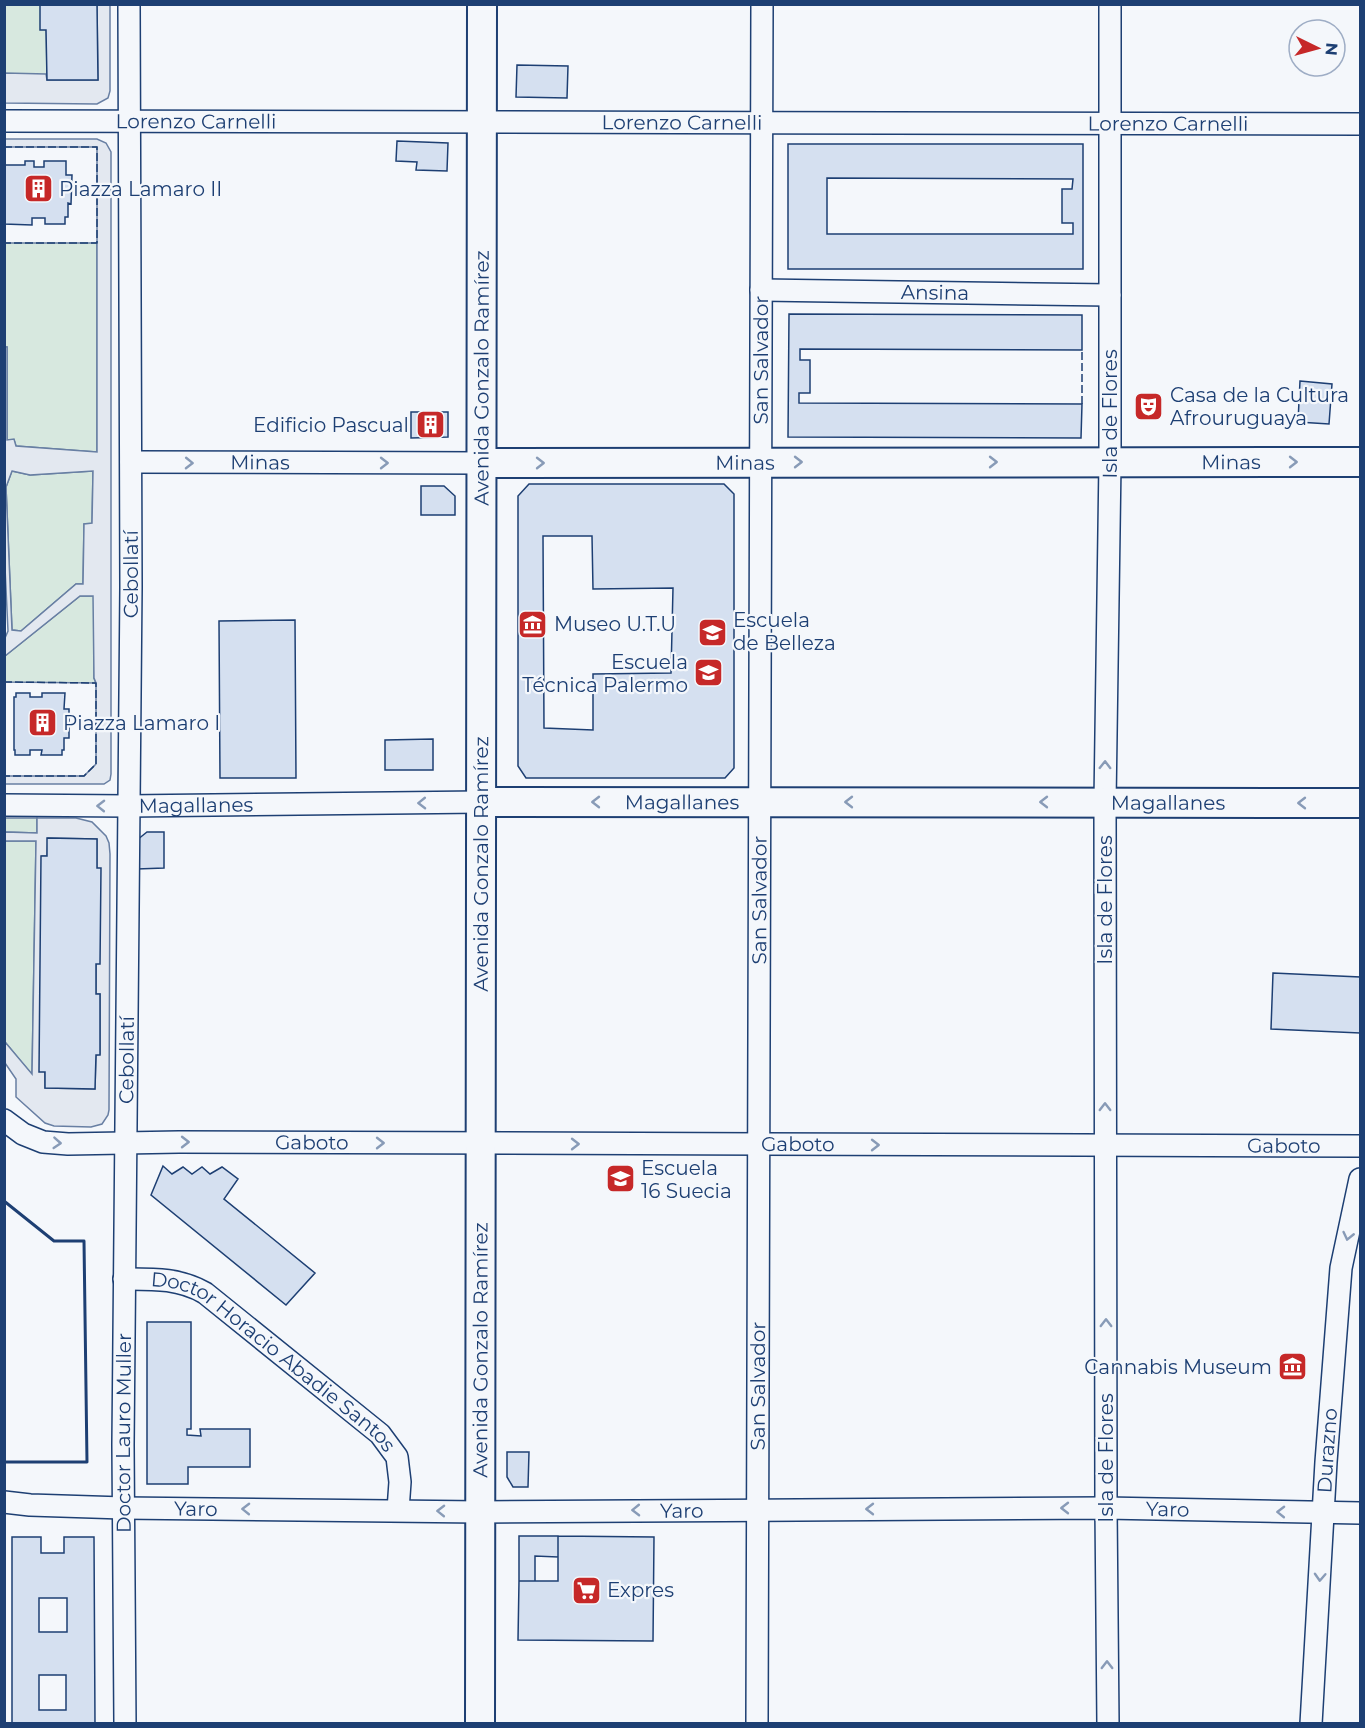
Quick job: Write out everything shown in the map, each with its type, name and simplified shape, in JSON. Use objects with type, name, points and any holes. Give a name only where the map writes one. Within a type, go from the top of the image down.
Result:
[{"type":"street","name":"Cebollatí","points":[[126,1142],[131,587],[129,4]]},
{"type":"street","name":"Avenida Gonzalo Ramírez","points":[[480,1724],[482,4]]},
{"type":"street","name":"San Salvador","points":[[757,1724],[762,4]]},
{"type":"street","name":"Isla de Flores","points":[[1108,1724],[1105,802],[1110,462],[1110,4]]},
{"type":"street","name":"Lorenzo Carnelli","points":[[4,121],[1360,124]]},
{"type":"street","name":"Ansina","points":[[761,290],[1110,295]]},
{"type":"street","name":"Minas","points":[[131,462],[1360,462]]},
{"type":"street","name":"Magallanes","points":[[4,804],[128,806],[481,802],[1360,803]]},
{"type":"street","points":[[4,1120],[23,1134],[43,1142],[68,1144],[126,1142]]},
{"type":"street","name":"Gaboto","points":[[126,1142],[1360,1146]]},
{"type":"street","name":"Doctor Lauro Muller","points":[[125,1724],[123,1508],[126,1142]]},
{"type":"street","name":"Durazno","points":[[1311,1724],[1326,1462],[1341,1268],[1360,1179]]},
{"type":"street","name":"Doctor Horacio Abadie Santos","points":[[124,1279],[175,1281],[190,1284],[206,1293],[380,1434],[397,1457],[400,1482],[398,1510]]},
{"type":"street","name":"Yaro","points":[[4,1502],[123,1508],[480,1512],[1106,1508],[1360,1513]]},
{"type":"shaded area","points":[[5,5],[46,5],[47,80],[5,103]]},
{"type":"shaded area","points":[[97,5],[110,5],[110,91],[108,98],[97,104],[5,103],[5,73],[46,74],[47,80],[98,80]]},
{"type":"shaded area","points":[[5,139],[97,139],[106,143],[111,152],[111,774],[110,780],[104,784],[5,784],[5,776],[84,776],[96,764],[93,596],[80,596],[5,656],[5,638],[8,631],[4,546],[5,347],[7,347],[7,440],[14,439],[16,446],[97,452],[97,147],[5,147]],"holes":[[[12,471],[30,475],[93,471],[92,523],[84,524],[83,584],[76,584],[21,631],[12,630],[6,487]]]},
{"type":"shaded area","points":[[5,243],[97,243],[97,452],[16,446],[14,440],[7,440]]},
{"type":"shaded area","points":[[12,471],[30,475],[93,471],[92,524],[84,524],[83,584],[76,584],[21,631],[12,630],[6,487]]},
{"type":"shaded area","points":[[80,596],[94,596],[94,678],[96,683],[5,682],[5,656]]},
{"type":"shaded area","points":[[5,818],[37,818],[37,833],[5,832]]},
{"type":"shaded area","points":[[37,818],[76,818],[92,822],[106,836],[109,843],[109,1110],[102,1124],[91,1127],[54,1126],[45,1123],[16,1097],[16,1079],[5,1063],[5,1042],[32,1074],[36,841],[5,841],[5,832],[37,833]],"holes":[[[48,838],[97,839],[96,994],[100,994],[100,1054],[96,1055],[95,1089],[45,1088],[42,856],[47,856]]]},
{"type":"shaded area","points":[[4,841],[36,841],[32,1075],[5,1042]]},
{"type":"building","points":[[40,4],[97,4],[98,80],[47,80],[46,30],[40,30]]},
{"type":"building","points":[[517,65],[568,66],[567,98],[516,97]]},
{"type":"building","points":[[397,141],[448,143],[447,171],[416,170],[417,162],[396,161]]},
{"type":"building","points":[[788,144],[1083,144],[1083,269],[788,269]],"holes":[[[827,178],[1073,179],[1072,189],[1062,189],[1062,223],[1073,223],[1073,234],[827,234]]]},
{"type":"building","name":"Piazza Lamaro II","points":[[25,161],[34,161],[34,167],[44,167],[44,161],[66,161],[66,175],[72,175],[71,204],[68,203],[68,217],[65,217],[65,224],[45,224],[45,218],[32,218],[32,225],[4,224],[5,165],[25,165]]},
{"type":"building","points":[[789,314],[1082,315],[1082,350],[800,349],[800,360],[810,360],[810,393],[799,393],[799,403],[1082,404],[1081,438],[788,437]]},
{"type":"building","points":[[1300,381],[1332,384],[1329,424],[1298,422]]},
{"type":"building","name":"Edificio Pascual","points":[[411,412],[448,412],[448,437],[411,438]]},
{"type":"building","points":[[529,484],[724,484],[734,494],[734,768],[725,778],[526,778],[518,766],[518,496]],"holes":[[[543,536],[592,536],[593,589],[673,588],[671,673],[593,674],[593,730],[544,728]]]},
{"type":"building","points":[[421,486],[444,486],[455,496],[455,515],[421,515]]},
{"type":"building","points":[[295,620],[296,778],[220,778],[219,621]]},
{"type":"building","name":"Piazza Lamaro I","points":[[16,693],[30,693],[30,697],[42,697],[42,693],[65,693],[64,709],[69,709],[69,738],[64,738],[62,755],[41,755],[42,750],[30,750],[30,755],[15,755],[14,697]]},
{"type":"building","points":[[433,739],[433,770],[385,770],[385,740]]},
{"type":"building","points":[[147,832],[164,832],[164,868],[137,869],[137,840]]},
{"type":"building","points":[[47,838],[97,839],[97,868],[101,868],[100,964],[96,964],[96,994],[100,994],[100,1055],[96,1055],[95,1089],[45,1088],[45,1072],[39,1072],[41,856],[47,856]]},
{"type":"building","points":[[1273,973],[1360,977],[1360,1033],[1271,1029]]},
{"type":"building","points":[[163,1166],[172,1174],[183,1167],[192,1174],[202,1167],[210,1174],[222,1167],[238,1179],[224,1199],[315,1273],[286,1305],[151,1195]]},
{"type":"building","points":[[147,1322],[191,1322],[191,1429],[187,1429],[187,1435],[201,1436],[200,1429],[250,1429],[250,1467],[188,1467],[188,1484],[147,1484]]},
{"type":"building","points":[[507,1452],[529,1452],[528,1487],[513,1487],[507,1477]]},
{"type":"building","points":[[519,1536],[558,1536],[558,1557],[535,1556],[535,1581],[519,1581]]},
{"type":"building","name":"Expres","points":[[558,1536],[654,1537],[653,1641],[518,1640],[519,1581],[558,1581]]},
{"type":"building","points":[[12,1537],[41,1537],[41,1553],[64,1553],[64,1537],[94,1537],[95,1724],[12,1724]],"holes":[[[39,1598],[67,1598],[67,1632],[39,1632]],[[39,1675],[66,1675],[66,1710],[39,1710]]]},
{"type":"fence","points":[[4,147],[97,147],[97,243],[4,243]]},
{"type":"fence","points":[[1082,350],[1082,404]]},
{"type":"fence","points":[[4,682],[96,683],[96,764],[84,776],[4,776]]},
{"type":"wall","points":[[4,1201],[54,1241],[84,1241],[87,1462],[4,1462]]},
{"type":"place","name":"Piazza Lamaro II","points":[[38,189]]},
{"type":"place","name":"Casa de la Cultura Afrouruguaya","points":[[1149,407]]},
{"type":"place","name":"Edificio Pascual","points":[[430,425]]},
{"type":"place","name":"Museo U.T.U","points":[[533,624]]},
{"type":"place","name":"Escuela de Belleza","points":[[712,632]]},
{"type":"place","name":"Escuela Técnica Palermo","points":[[709,673]]},
{"type":"place","name":"Piazza Lamaro I","points":[[42,723]]},
{"type":"place","name":"Escuela 16 Suecia","points":[[620,1179]]},
{"type":"place","name":"Cannabis Museum","points":[[1293,1367]]},
{"type":"place","name":"Expres","points":[[586,1590]]}]
